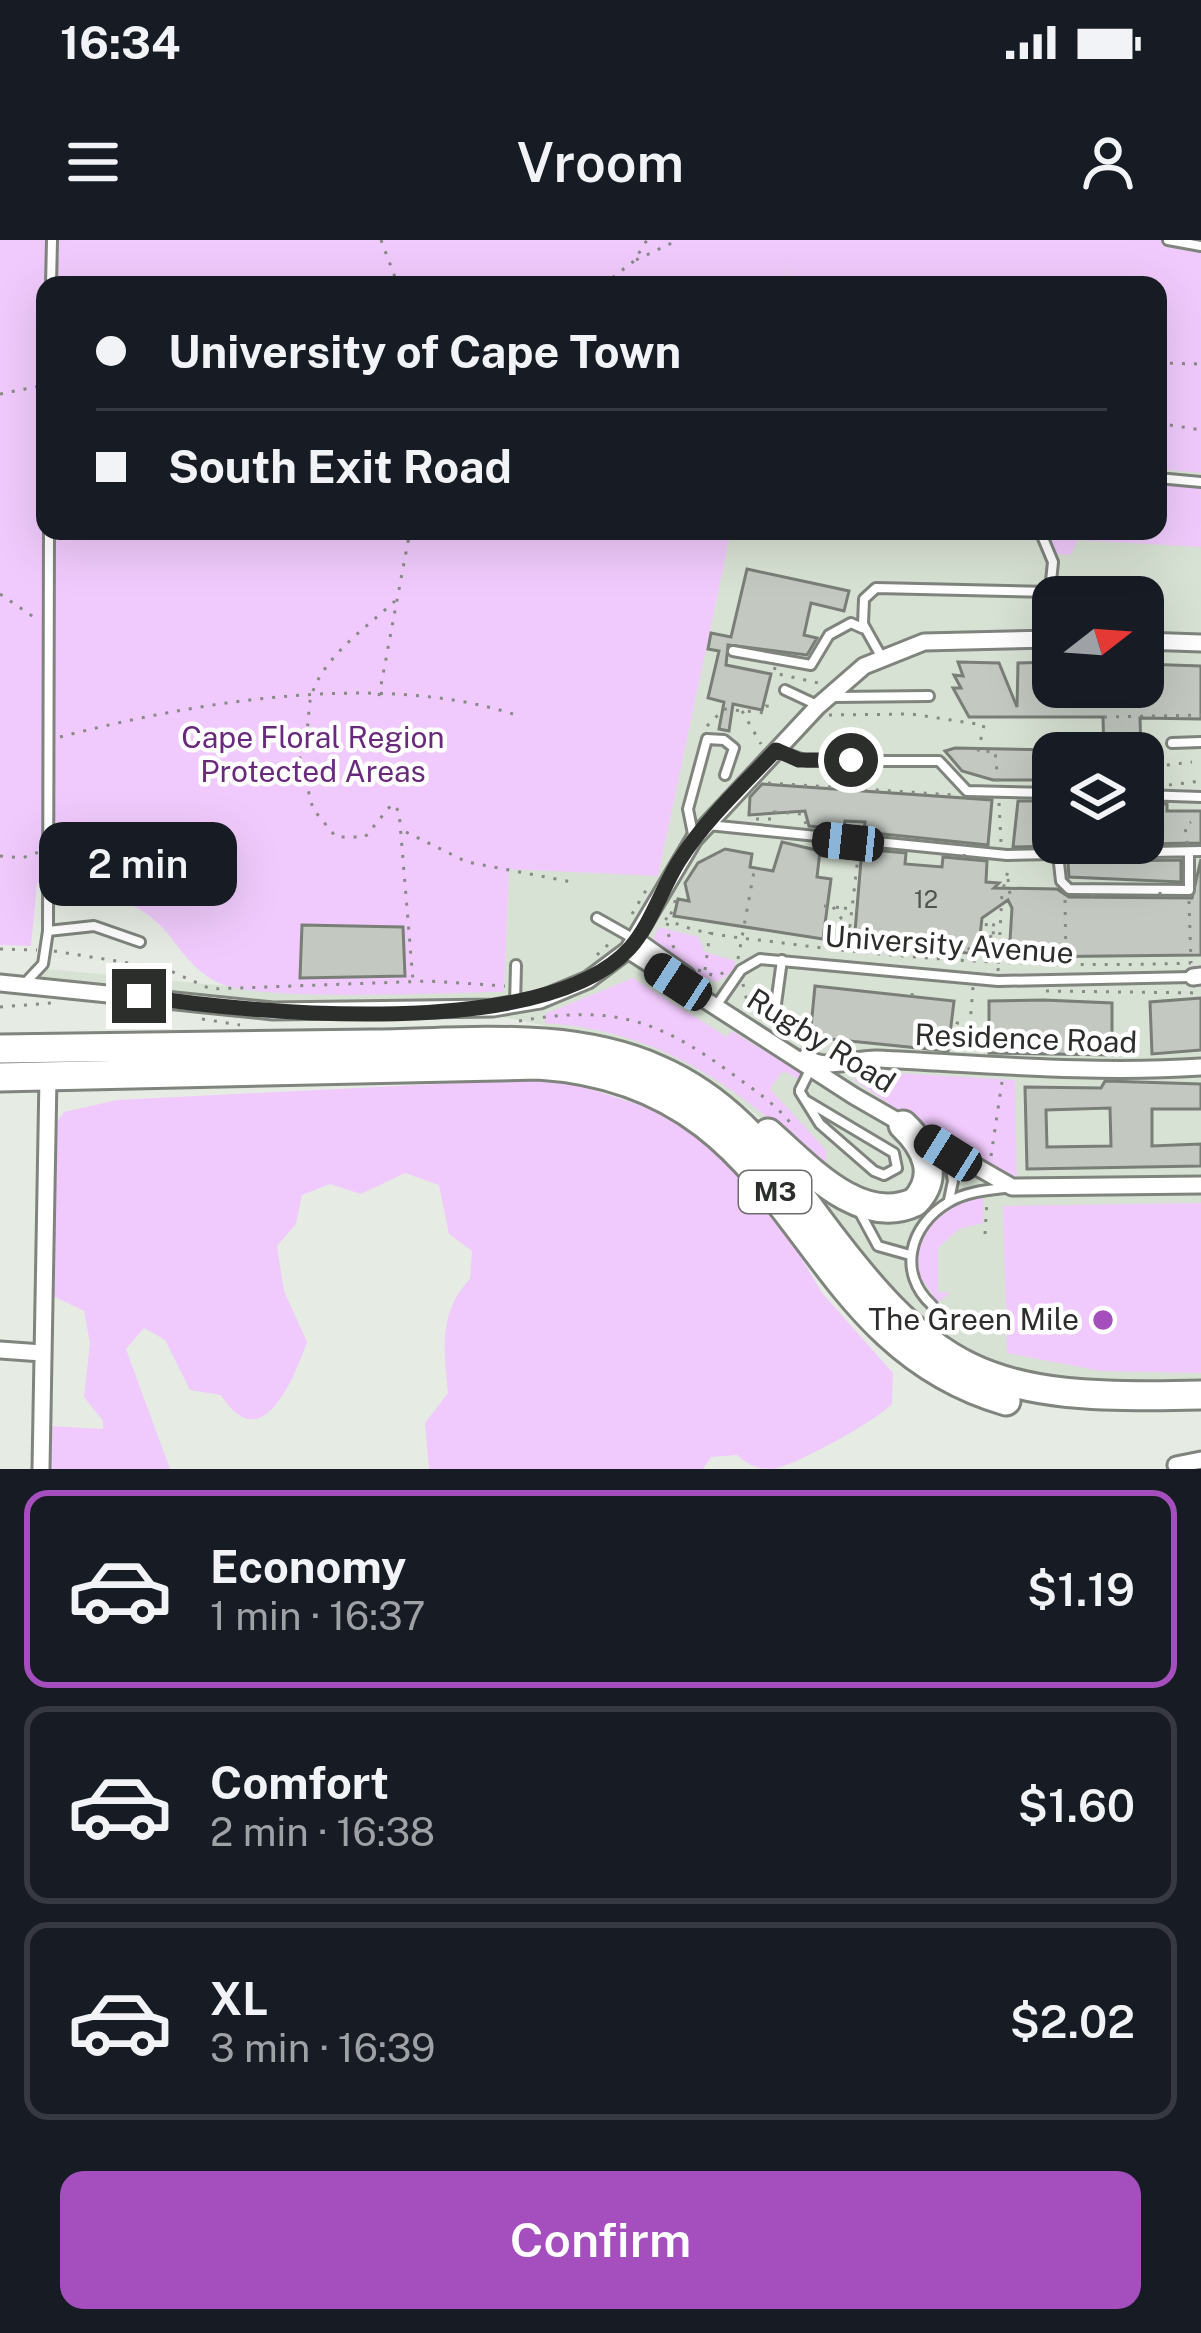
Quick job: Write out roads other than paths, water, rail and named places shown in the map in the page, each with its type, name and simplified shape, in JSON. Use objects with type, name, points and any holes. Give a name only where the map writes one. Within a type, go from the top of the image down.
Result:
[{"type":"highway","name":"M3","points":[[0,1049],[534,1030],[660,1070],[713,1100],[760,1142],[881,1303],[919,1337],[975,1370],[1006,1383],[1075,1396],[1201,1395]]},
{"type":"highway","points":[[534,1030],[634,1048],[686,1070],[855,1202],[894,1209],[923,1192],[928,1160],[904,1125]]},
{"type":"highway","points":[[0,1035],[90,1036],[181,1046]]},
{"type":"highway","name":"M3","points":[[0,1081],[538,1065],[616,1077],[693,1112],[741,1152],[849,1295],[893,1340],[949,1378],[993,1397],[1049,1411],[1201,1413]]},
{"type":"street","points":[[0,983],[272,1012],[514,1005],[576,986],[628,942],[694,839],[768,747],[821,698],[881,656],[947,638],[1032,639]]},
{"type":"street","points":[[1164,642],[1201,643]]},
{"type":"street","name":"Rugby Road","points":[[628,942],[854,1096],[1012,1187],[1201,1185]]},
{"type":"street","points":[[850,1060],[842,1076],[854,1096]]},
{"type":"street","name":"Rugby Road","points":[[812,1066],[850,1060]]},
{"type":"street","name":"Residence Road","points":[[850,1060],[1004,1069],[1201,1067]]},
{"type":"street","points":[[41,1469],[45,1077]]},
{"type":"street","points":[[0,1350],[42,1353]]},
{"type":"street","points":[[1176,1465],[1201,1460]]},
{"type":"lane","points":[[51,276],[52,240]]},
{"type":"lane","points":[[1168,240],[1201,246]]},
{"type":"lane","points":[[1167,479],[1201,482]]},
{"type":"lane","points":[[20,984],[40,970],[48,931],[49,540]]},
{"type":"lane","points":[[1044,540],[1053,562],[1052,576]]},
{"type":"lane","points":[[866,632],[864,599],[875,588],[1032,592]]},
{"type":"lane","points":[[733,651],[811,665],[832,631],[851,623],[866,632],[881,656]]},
{"type":"lane","points":[[784,690],[821,698],[929,696]]},
{"type":"lane","points":[[694,839],[688,809],[706,739],[724,740],[734,748],[724,775]]},
{"type":"lane","points":[[1172,742],[1201,742]]},
{"type":"lane","points":[[768,747],[807,760],[940,760],[968,791],[1032,793]]},
{"type":"lane","points":[[1164,796],[1201,797]]},
{"type":"lane","points":[[707,825],[966,852],[1032,853]]},
{"type":"lane","points":[[1164,852],[1201,851]]},
{"type":"lane","points":[[1059,864],[1061,881],[1069,889],[1189,890],[1189,852]]},
{"type":"lane","points":[[597,918],[628,942]]},
{"type":"lane","points":[[48,931],[94,926],[140,942]]},
{"type":"lane","points":[[776,1004],[782,960]]},
{"type":"lane","name":"University Avenue","points":[[718,1002],[749,963],[782,960],[973,985],[1196,977]]},
{"type":"lane","points":[[514,1005],[516,965]]},
{"type":"lane","points":[[805,1100],[894,1153],[897,1168],[884,1175],[874,1172],[820,1124],[805,1100],[800,1090],[812,1066]]},
{"type":"lane","points":[[932,1305],[915,1286],[910,1255],[920,1232],[948,1202],[953,1181],[948,1153]]},
{"type":"lane","points":[[948,1202],[1012,1187]]},
{"type":"lane","points":[[855,1202],[878,1246],[910,1255]]},
{"type":"place","name":"The Green Mile","points":[[1103,1320]]},
{"type":"park label","name":"Cape Floral Region Protected Areas","points":[[313,755]]}]
